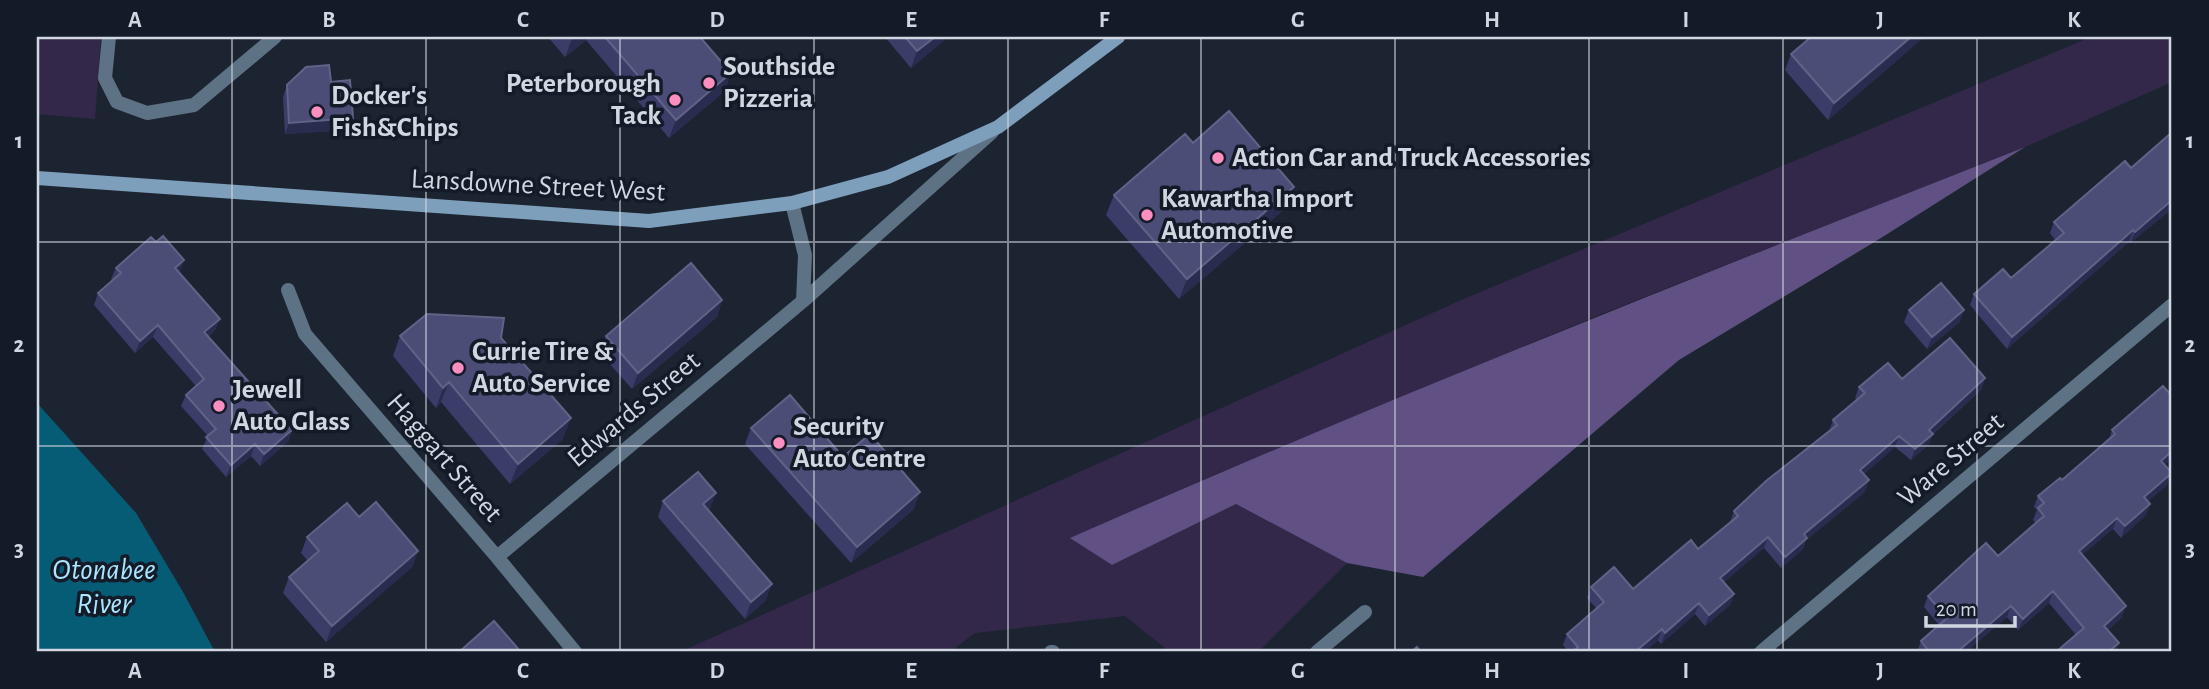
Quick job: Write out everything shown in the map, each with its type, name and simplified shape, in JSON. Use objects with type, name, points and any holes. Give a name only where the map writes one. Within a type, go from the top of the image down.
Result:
[{"type":"main road","name":"Lansdowne Street West","points":[[37,178],[649,221],[792,203],[888,177],[998,127],[1118,37]]},
{"type":"street","points":[[109,37],[105,78],[117,102],[147,113],[194,105],[275,37]]},
{"type":"street","name":"Edwards Street","points":[[497,557],[803,301],[998,127]]},
{"type":"street","points":[[792,203],[805,255],[803,301]]},
{"type":"street","name":"Haggart Street","points":[[288,290],[305,334],[575,652]]},
{"type":"street","name":"Ware Street","points":[[1762,652],[2172,305]]},
{"type":"street","points":[[1317,652],[1365,612]]},
{"type":"shaded area","points":[[37,37],[101,37],[95,119],[37,114]]},
{"type":"shaded area","points":[[2091,37],[2172,37],[2172,82],[2025,147],[1599,315],[1207,478],[1071,538],[1112,565],[1236,504],[1347,563],[1258,652],[1170,652],[1125,616],[975,633],[950,652],[680,652],[1459,301]]},
{"type":"shaded area","points":[[2025,147],[1679,360],[1423,577],[1347,563],[1236,504],[1112,565],[1070,538],[1426,386]]},
{"type":"water","name":"Otonabee River","points":[[37,403],[136,513],[215,652],[37,652]]},
{"type":"building","points":[[605,37],[700,37],[731,73],[676,120]]},
{"type":"building","points":[[905,37],[935,37],[917,51]]},
{"type":"building","points":[[1811,37],[1911,37],[1834,103],[1791,54]]},
{"type":"building","points":[[329,65],[331,82],[350,80],[353,118],[289,123],[287,85],[306,67]]},
{"type":"building","points":[[1229,111],[1294,187],[1187,279],[1114,195],[1185,134],[1193,143]]},
{"type":"building","points":[[2171,133],[2172,200],[2135,232],[2133,230],[2012,337],[1974,294],[2003,269],[2011,278],[2064,233],[2054,222],[2125,161],[2131,168]]},
{"type":"building","points":[[163,236],[184,260],[175,268],[220,319],[204,332],[292,430],[264,454],[255,444],[231,465],[206,437],[216,429],[186,395],[204,379],[158,325],[140,341],[98,293],[121,273],[116,268],[151,237],[156,242]]},
{"type":"building","points":[[691,263],[722,300],[638,373],[606,336]]},
{"type":"building","points":[[1941,283],[1964,310],[1932,337],[1909,310]]},
{"type":"building","points":[[427,314],[504,318],[501,338],[571,418],[518,464],[449,382],[443,388],[400,336]]},
{"type":"building","points":[[1950,338],[1985,378],[1929,430],[1933,434],[1915,449],[1899,436],[1860,470],[1869,480],[1804,534],[1807,538],[1785,557],[1768,537],[1720,578],[1734,594],[1709,615],[1699,603],[1665,633],[1662,629],[1635,652],[1572,652],[1578,647],[1567,634],[1604,602],[1591,587],[1614,567],[1633,589],[1691,540],[1698,549],[1738,516],[1734,511],[1766,481],[1837,425],[1833,420],[1865,393],[1859,387],[1888,363],[1902,379]]},
{"type":"building","points":[[2163,386],[2170,394],[2172,392],[2172,451],[2161,461],[2172,473],[2144,497],[2150,504],[2125,526],[2117,518],[2079,551],[2126,606],[2104,626],[2119,643],[2108,652],[2058,652],[2084,628],[2053,591],[2023,619],[2011,606],[1957,652],[1924,652],[1927,649],[1921,641],[1947,618],[1928,596],[1986,543],[1998,556],[2044,516],[2038,508],[2044,503],[2038,496],[2060,478],[2062,480],[2115,434],[2112,430]]},
{"type":"building","points":[[790,395],[843,457],[870,434],[920,492],[857,547],[751,428]]},
{"type":"building","points":[[698,472],[716,493],[703,504],[772,584],[751,602],[663,501]]},
{"type":"building","points":[[376,502],[418,551],[332,626],[289,577],[319,551],[307,537],[347,503],[359,517]]},
{"type":"building","points":[[494,621],[521,652],[459,652]]},
{"type":"place","name":"Southside Pizzeria","points":[[709,83]]},
{"type":"place","name":"Peterborough Tack","points":[[675,100]]},
{"type":"place","name":"Docker's Fish&Chips","points":[[317,112]]},
{"type":"place","name":"Action Car and Truck Accessories","points":[[1218,158]]},
{"type":"place","name":"Kawartha Import Automotive","points":[[1147,215]]},
{"type":"place","name":"Currie Tire & Auto Service","points":[[458,368]]},
{"type":"place","name":"Jewell Auto Glass","points":[[219,406]]},
{"type":"place","name":"Security Auto Centre","points":[[779,443]]}]
